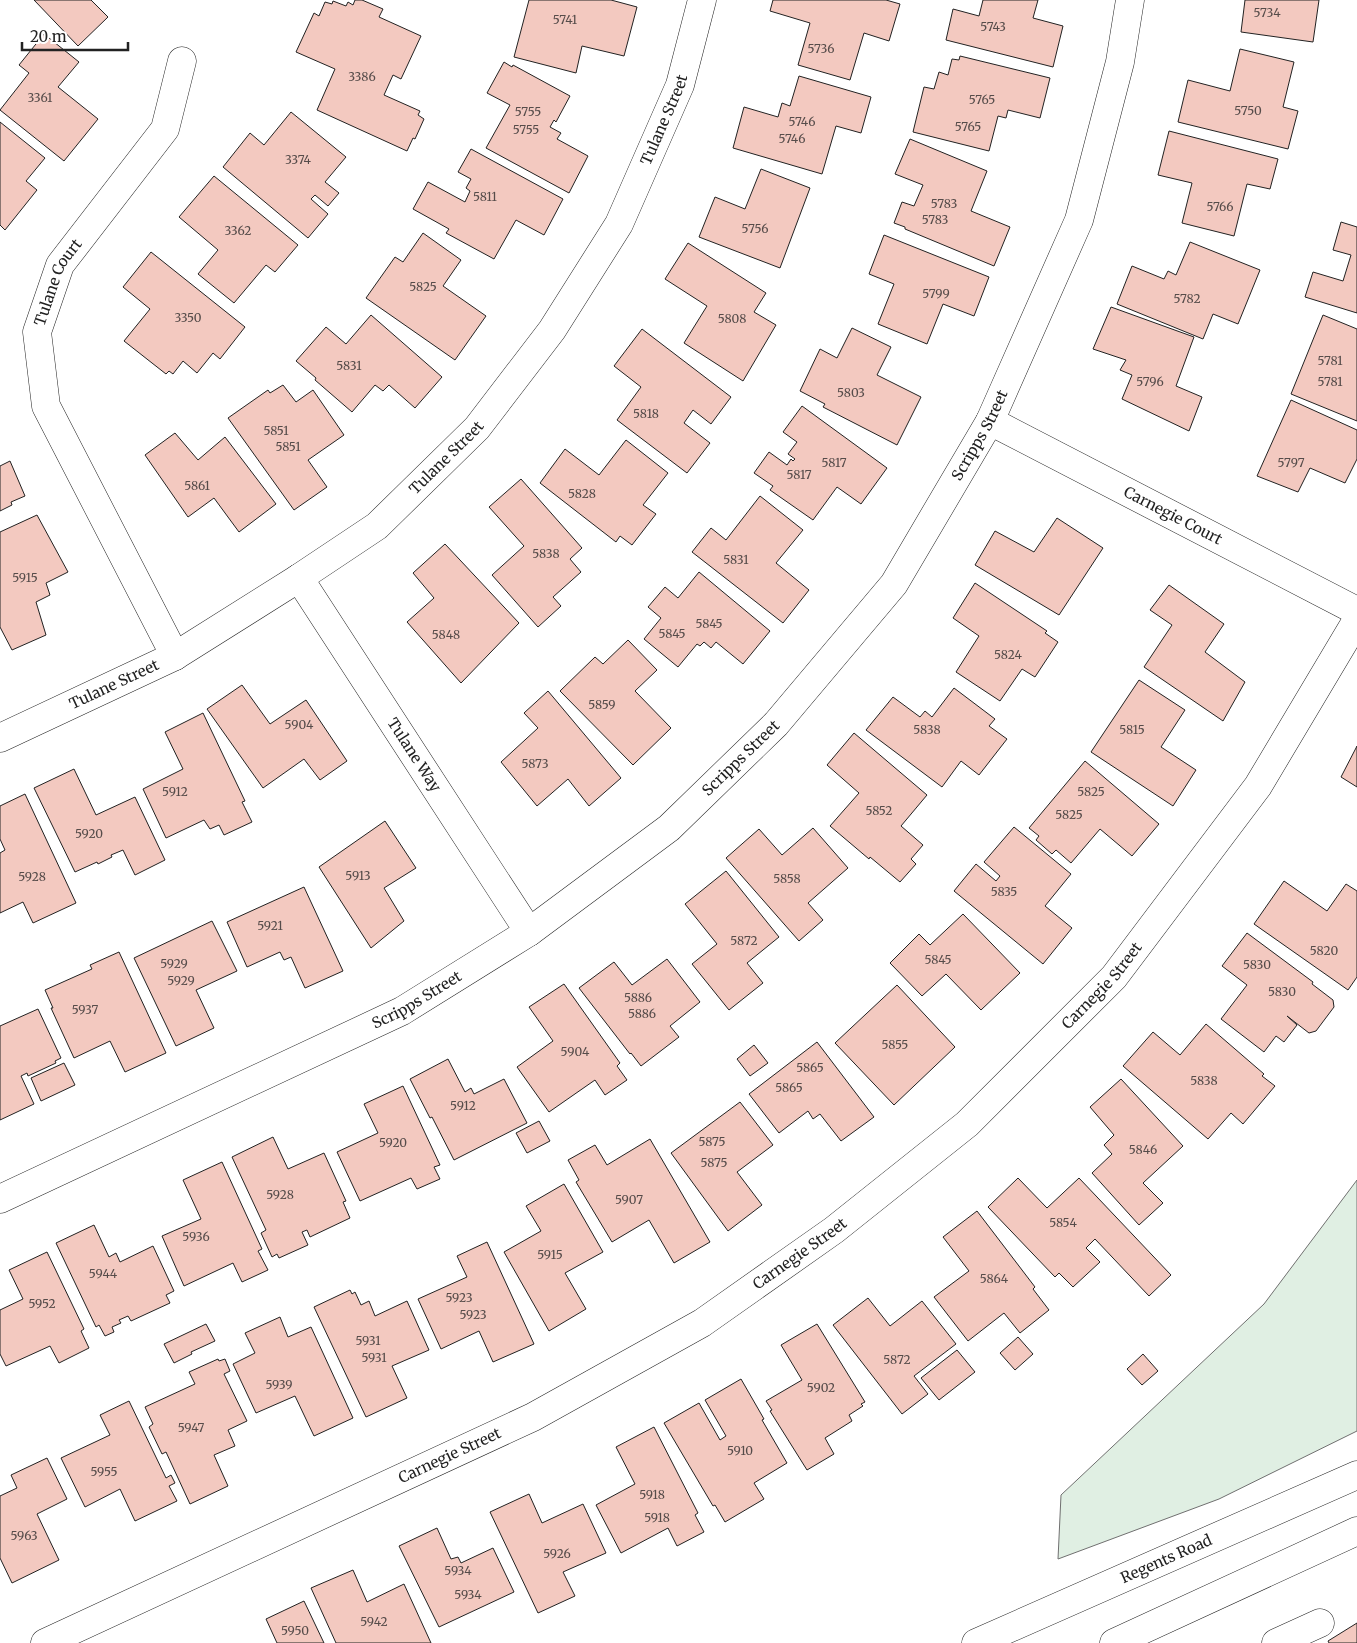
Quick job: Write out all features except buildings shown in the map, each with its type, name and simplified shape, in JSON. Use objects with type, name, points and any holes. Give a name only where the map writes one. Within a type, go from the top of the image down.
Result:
[{"type":"street","name":"Tulane Street","points":[[0,738],[176,656],[299,578],[377,526],[477,428],[552,330],[619,224],[680,85],[702,0]]},
{"type":"street","name":"Scripps Street","points":[[0,1199],[402,1011],[529,932],[669,828],[776,724],[894,584],[990,421],[1079,220],[1120,62],[1130,0]]},
{"type":"street","name":"Tulane Court","points":[[176,656],[46,406],[37,332],[60,265],[166,129],[182,61]]},
{"type":"street","name":"Carnegie Court","points":[[990,421],[1357,611]]},
{"type":"street","name":"Tulane Way","points":[[299,578],[529,932]]},
{"type":"street","name":"Carnegie Street","points":[[45,1643],[533,1417],[702,1322],[834,1230],[967,1124],[1114,977],[1258,786],[1357,620]]},
{"type":"street","name":"Regents Road","points":[[976,1643],[1357,1475]]},
{"type":"street","points":[[1114,1643],[1357,1531]]},
{"type":"street","points":[[1276,1643],[1320,1623]]},
{"type":"green space","points":[[1357,1180],[1357,1431],[1219,1499],[1058,1559],[1061,1495],[1264,1304]]}]
